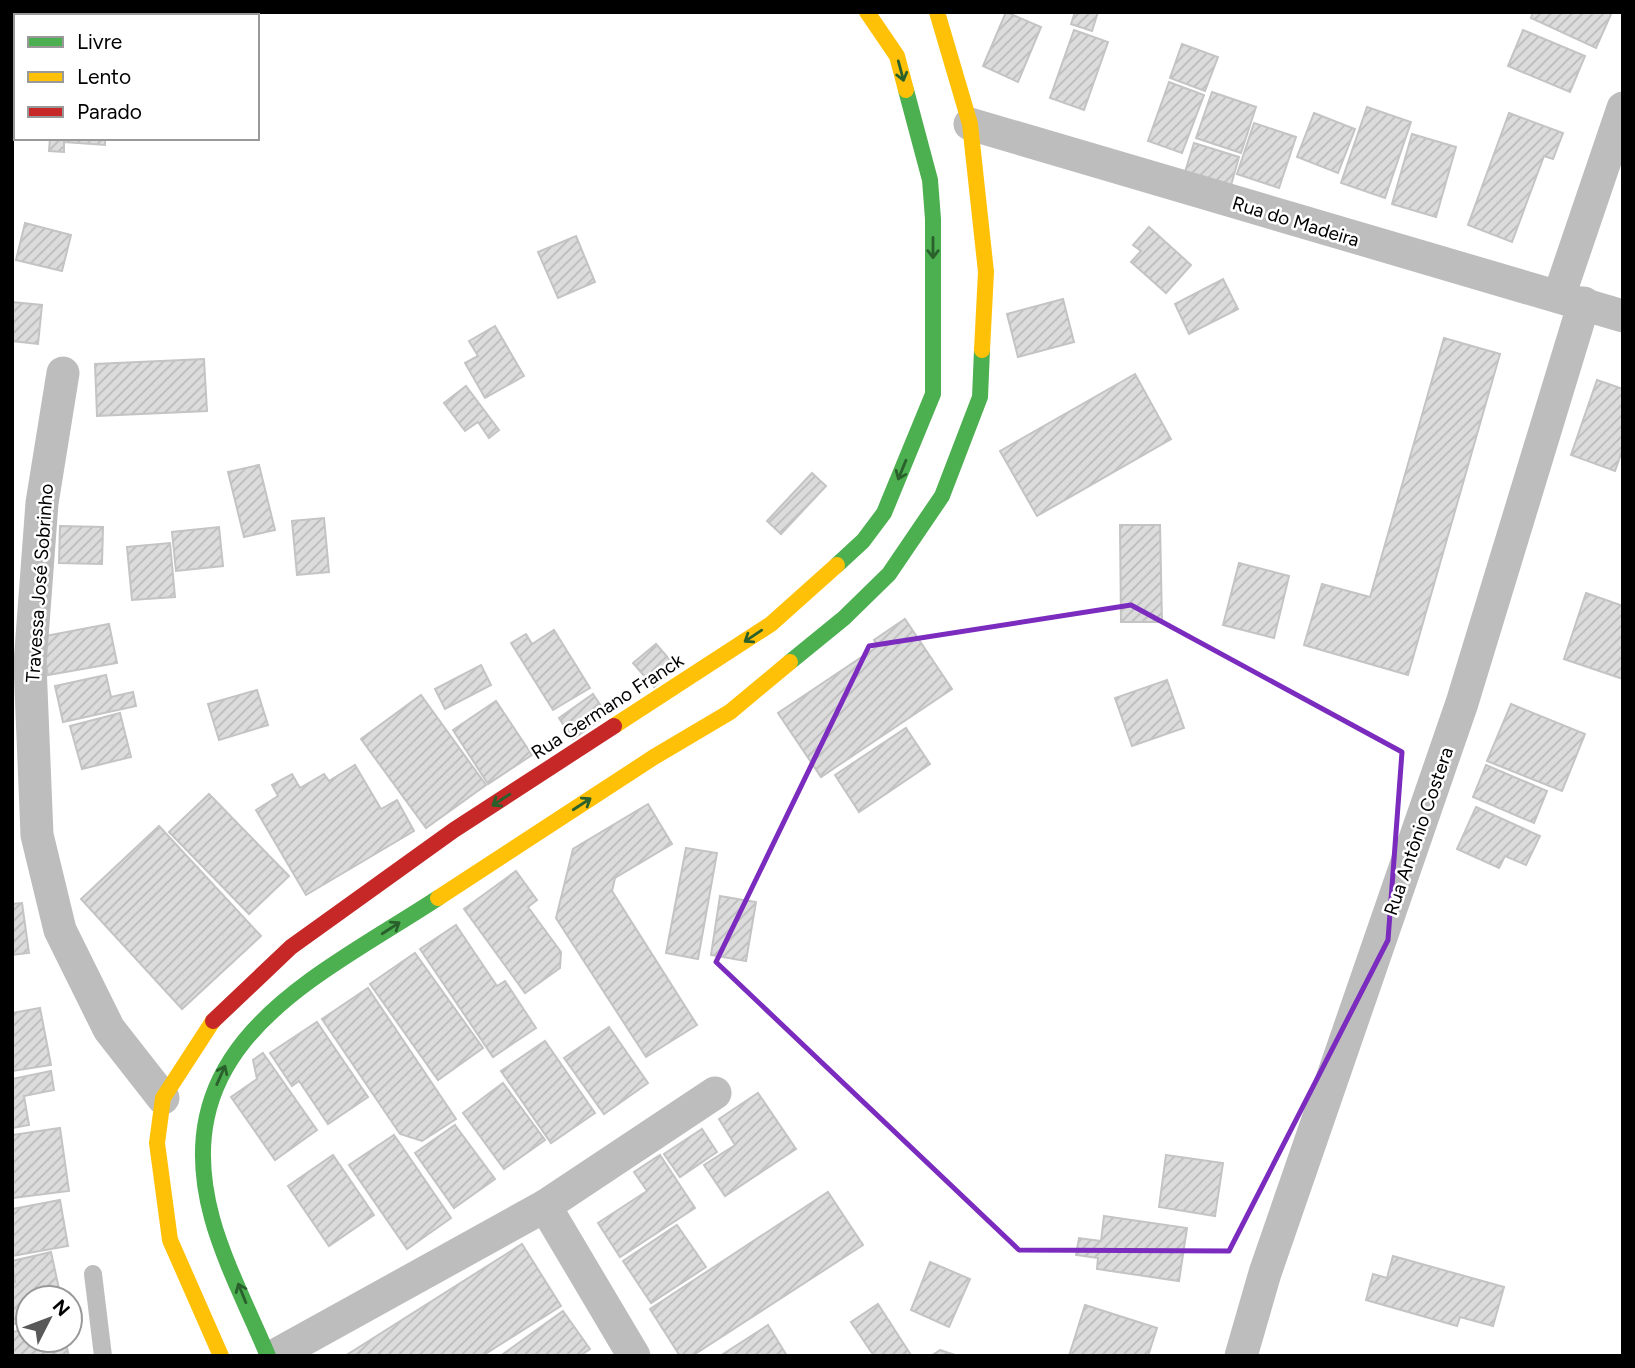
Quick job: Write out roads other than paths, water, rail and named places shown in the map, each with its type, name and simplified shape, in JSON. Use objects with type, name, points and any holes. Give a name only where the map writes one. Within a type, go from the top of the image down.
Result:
[{"type":"main road","name":"Rua Germano Franck","points":[[222,1356],[170,1240],[157,1143],[163,1098],[206,1027],[290,947],[454,830],[634,722],[771,624],[863,541],[884,513],[933,394],[933,219],[930,180],[897,56],[867,12]]},
{"type":"main road","points":[[271,1356],[212,1218],[205,1149],[209,1101],[226,1063],[253,1028],[302,987],[652,752],[730,712],[844,618],[889,574],[942,496],[980,397],[986,272],[970,124],[937,12]]},
{"type":"street","name":"Rua Antônio Costera","points":[[1241,1356],[1265,1273],[1462,703],[1623,108]]},
{"type":"street","name":"Rua do Madeira","points":[[970,124],[1623,316]]},
{"type":"street","name":"Travessa José Sobrinho","points":[[63,373],[42,503],[30,664],[37,835],[60,930],[109,1029],[163,1098]]},
{"type":"street","points":[[271,1356],[545,1206],[715,1093]]},
{"type":"street","points":[[545,1206],[634,1356]]},
{"type":"lane","points":[[93,1274],[103,1356]]}]
